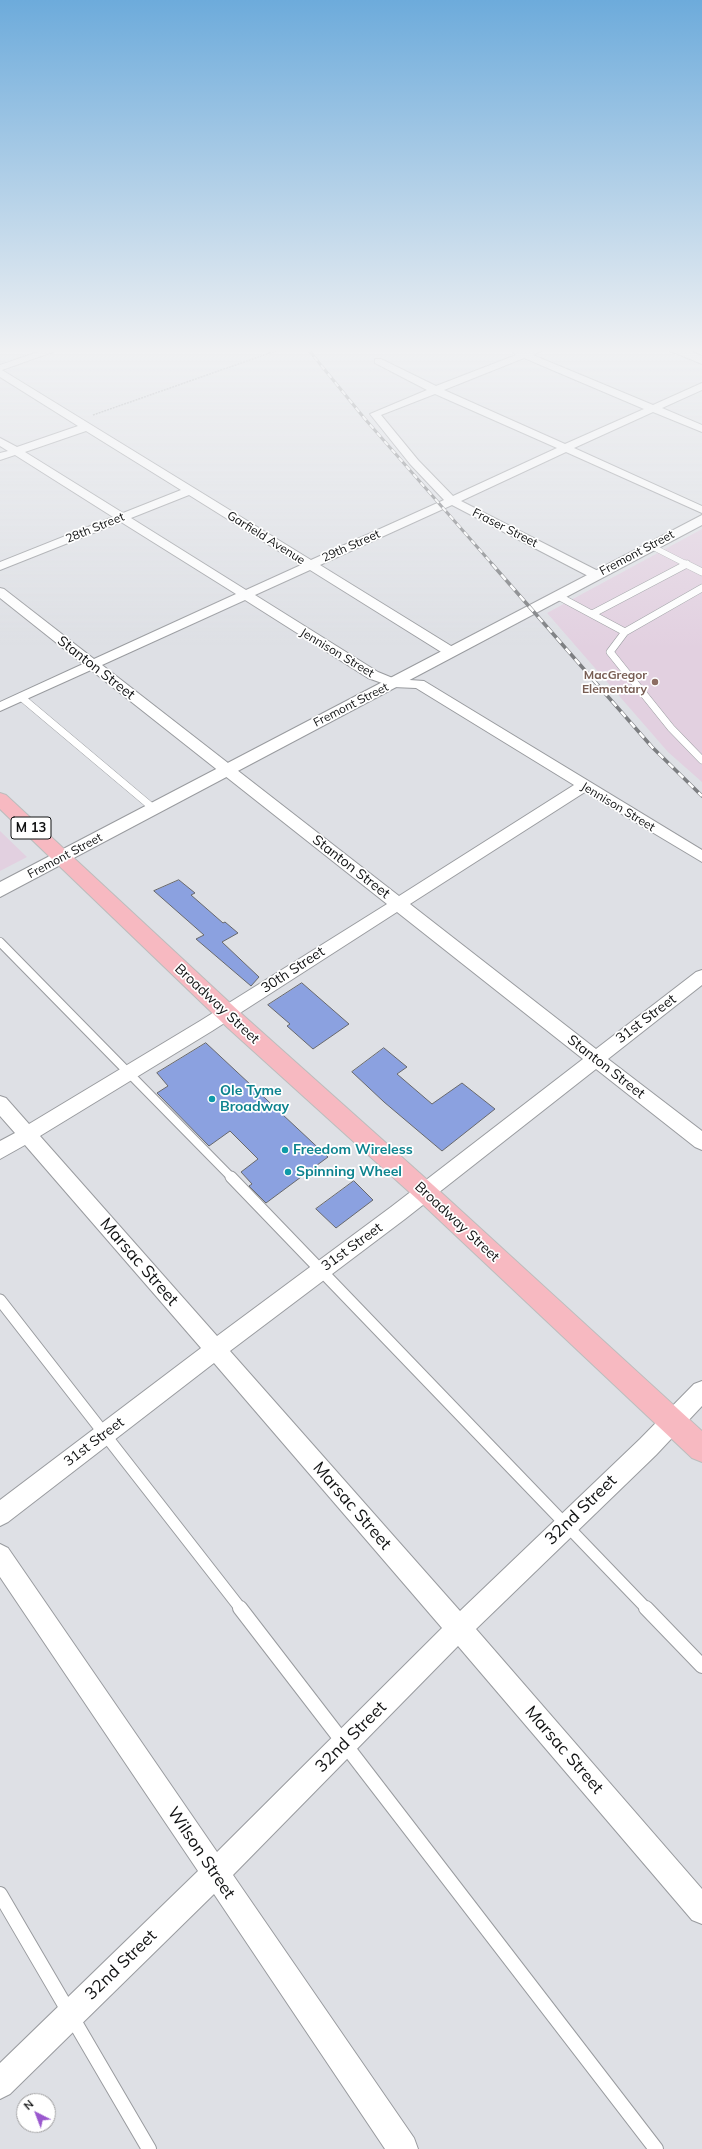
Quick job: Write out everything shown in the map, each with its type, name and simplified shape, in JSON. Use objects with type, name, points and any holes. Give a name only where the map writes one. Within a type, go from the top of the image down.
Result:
[{"type":"main road","name":"Broadway Street","points":[[0,800],[226,1013],[425,1192],[702,1448]]},
{"type":"street","name":"Jennison Street","points":[[12,448],[244,596],[373,675],[393,683],[419,684],[702,858]]},
{"type":"street","points":[[0,457],[23,448]]},
{"type":"street","name":"Garfield Avenue","points":[[122,448],[451,652]]},
{"type":"street","name":"Fraser Street","points":[[403,448],[451,500],[596,575]]},
{"type":"street","name":"29th Street","points":[[0,707],[563,448]]},
{"type":"street","points":[[565,448],[702,510]]},
{"type":"street","name":"28th Street","points":[[0,566],[191,490]]},
{"type":"street","name":"Fremont Street","points":[[0,890],[702,519]]},
{"type":"street","name":"Stanton Street","points":[[0,592],[90,665],[227,769],[702,1142]]},
{"type":"street","name":"30th Street","points":[[0,1151],[226,1013],[584,786]]},
{"type":"street","name":"31st Street","points":[[0,1514],[321,1269],[425,1192],[702,976]]},
{"type":"street","name":"Marsac Street","points":[[0,1103],[459,1628],[702,1910]]},
{"type":"street","name":"32nd Street","points":[[0,2084],[215,1874],[459,1628],[673,1421],[702,1391]]},
{"type":"street","name":"Wilson Street","points":[[0,1556],[403,2149]]},
{"type":"lane","points":[[651,546],[702,572]]},
{"type":"lane","points":[[592,614],[687,564]]},
{"type":"lane","points":[[702,588],[625,632],[610,652],[671,728],[702,760]]},
{"type":"lane","points":[[558,596],[625,632]]},
{"type":"lane","points":[[21,697],[154,808]]},
{"type":"lane","points":[[0,942],[321,1269],[702,1666]]},
{"type":"lane","points":[[0,1300],[344,1744],[361,1763],[656,2149]]},
{"type":"lane","points":[[0,1894],[149,2149]]},
{"type":"shaded area","name":"MacGregor Elementary","points":[[702,529],[702,782],[668,752],[547,613]]},
{"type":"shaded area","points":[[0,831],[27,857],[0,871]]},
{"type":"building","points":[[179,880],[195,893],[191,895],[223,923],[225,922],[238,933],[222,942],[259,977],[251,986],[196,939],[204,935],[154,891]]},
{"type":"building","points":[[302,983],[349,1024],[313,1049],[287,1026],[290,1024],[268,1005]]},
{"type":"building","points":[[206,1043],[328,1157],[266,1203],[249,1186],[252,1184],[241,1172],[258,1159],[230,1131],[209,1146],[157,1093],[168,1086],[157,1073]]},
{"type":"building","points":[[384,1048],[407,1067],[397,1074],[432,1104],[462,1083],[495,1109],[442,1151],[384,1102],[352,1072]]},
{"type":"building","points":[[354,1181],[373,1200],[336,1228],[316,1209]]},
{"type":"railway","points":[[391,448],[493,565]]},
{"type":"railway","points":[[492,564],[652,747],[702,796]]},
{"type":"place","name":"MacGregor Elementary","points":[[655,682]]},
{"type":"place","name":"Ole Tyme Broadway","points":[[212,1099]]},
{"type":"place","name":"Freedom Wireless","points":[[285,1150]]},
{"type":"place","name":"Spinning Wheel","points":[[288,1172]]}]
